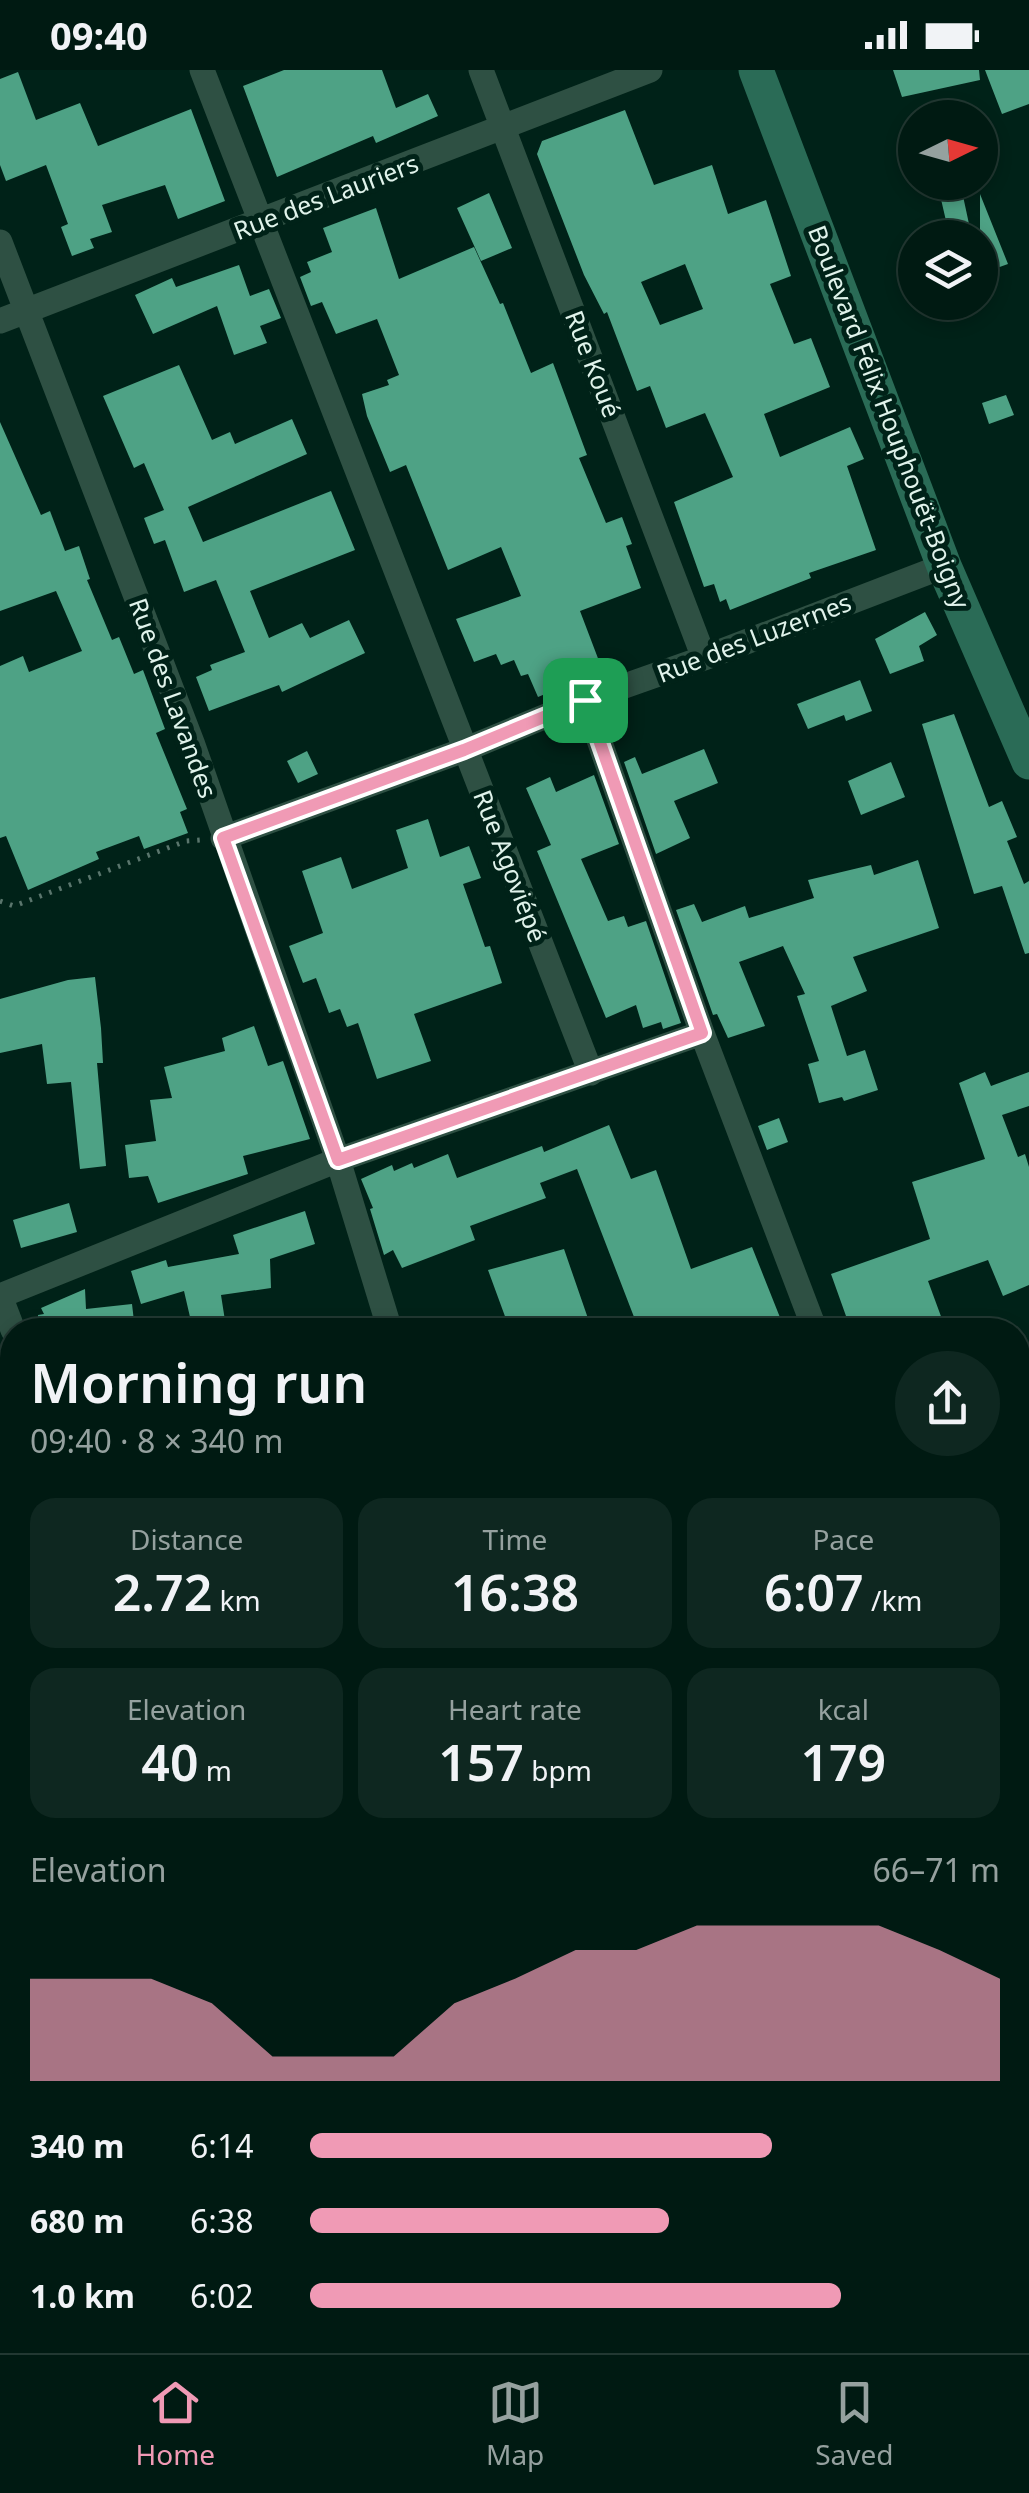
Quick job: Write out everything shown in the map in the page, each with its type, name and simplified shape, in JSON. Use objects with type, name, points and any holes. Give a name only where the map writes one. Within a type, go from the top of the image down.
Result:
[{"type":"street","name":"Rue Agoviépé","points":[[202,70],[591,1073]]},
{"type":"street","name":"Rue Koué","points":[[481,70],[704,658]]},
{"type":"street","name":"Rue des Lauriers","points":[[0,322],[650,70]]},
{"type":"street","name":"Boulevard Félix Houphouët-Boigny","points":[[756,70],[944,566],[1029,762]]},
{"type":"street","name":"Rue des Lavandes","points":[[0,242],[186,728],[338,1160],[386,1318]]},
{"type":"street","name":"Rue des Luzernes","points":[[223,838],[944,566]]},
{"type":"street","points":[[585,700],[702,1033],[811,1318]]},
{"type":"street","points":[[0,1296],[338,1160],[702,1033]]},
{"type":"path","points":[[0,902],[14,906],[186,842],[223,838]]},
{"type":"building","points":[[284,70],[382,70],[396,108],[428,94],[438,116],[376,143],[373,136],[277,177],[243,86]]},
{"type":"building","points":[[893,70],[979,70],[980,80],[902,97]]},
{"type":"building","points":[[985,70],[1029,70],[1029,104],[1002,114]]},
{"type":"building","points":[[18,72],[36,120],[80,103],[98,146],[191,109],[225,201],[178,219],[165,185],[102,205],[112,232],[90,239],[94,248],[72,256],[61,227],[68,224],[46,165],[6,181],[0,165],[0,79]]},
{"type":"building","points":[[625,110],[654,185],[712,165],[728,214],[766,200],[791,276],[770,284],[794,344],[811,338],[830,387],[764,414],[780,457],[850,427],[864,459],[847,466],[876,550],[809,573],[811,578],[730,610],[726,599],[720,602],[714,584],[704,587],[674,502],[733,477],[705,413],[666,428],[650,386],[637,391],[607,312],[604,314],[584,275],[537,154],[542,141]],"holes":[[[685,264],[703,309],[660,325],[641,282]]]},
{"type":"building","points":[[489,193],[512,248],[481,261],[457,208]]},
{"type":"building","points":[[941,200],[964,200],[968,220],[946,220]]},
{"type":"building","points":[[980,200],[982,200],[990,220],[980,220]]},
{"type":"building","points":[[376,208],[399,279],[474,247],[500,304],[503,303],[531,373],[553,363],[587,455],[579,458],[606,523],[622,517],[632,544],[626,546],[641,588],[580,611],[599,661],[570,673],[574,682],[538,697],[528,674],[521,676],[514,660],[501,665],[496,654],[474,662],[456,619],[521,596],[501,547],[448,570],[406,465],[390,472],[362,394],[389,385],[387,380],[399,375],[377,319],[336,334],[322,302],[311,306],[300,277],[311,272],[307,262],[332,252],[323,228]]},
{"type":"building","points":[[998,239],[1008,264],[998,268]]},
{"type":"building","points":[[239,265],[250,296],[269,289],[281,318],[260,326],[267,343],[234,355],[217,306],[153,334],[135,295],[172,278],[176,287]]},
{"type":"building","points":[[179,365],[212,440],[230,432],[235,444],[292,419],[307,454],[188,507],[203,542],[331,491],[355,550],[250,591],[269,638],[302,623],[310,638],[349,620],[365,653],[282,692],[279,685],[209,711],[196,677],[212,670],[210,665],[245,652],[216,580],[184,592],[165,540],[154,544],[144,518],[164,510],[144,463],[134,468],[103,396]]},
{"type":"building","points":[[1006,395],[1014,415],[989,424],[982,403]]},
{"type":"building","points":[[0,422],[41,515],[50,511],[65,551],[79,546],[90,579],[87,580],[112,640],[119,637],[134,674],[143,670],[165,729],[156,733],[187,809],[180,812],[188,833],[144,849],[139,836],[96,852],[99,859],[28,890],[6,836],[0,838],[0,666],[23,656],[29,672],[82,651],[56,591],[0,611]]},
{"type":"building","points":[[925,612],[937,635],[919,646],[924,661],[890,674],[875,639]]},
{"type":"building","points":[[860,680],[872,711],[846,721],[844,715],[808,729],[797,704]]},
{"type":"building","points":[[954,714],[989,807],[1002,801],[1017,837],[1007,841],[1024,884],[1029,881],[1029,953],[1025,954],[1002,886],[974,894],[922,724]]},
{"type":"building","points":[[704,749],[718,783],[674,801],[690,838],[656,854],[624,762],[635,757],[642,774]]},
{"type":"building","points":[[307,751],[318,774],[298,783],[287,761]]},
{"type":"building","points":[[891,762],[905,797],[861,815],[848,781]]},
{"type":"building","points":[[594,775],[619,844],[581,859],[608,921],[624,916],[628,927],[646,921],[681,1023],[663,1029],[661,1022],[643,1028],[636,1005],[606,1018],[537,851],[551,845],[526,788],[550,777],[556,792]]},
{"type":"building","points":[[428,819],[440,857],[469,846],[481,878],[463,884],[502,983],[414,1014],[431,1061],[377,1079],[358,1023],[347,1027],[340,1009],[329,1013],[316,978],[303,983],[289,946],[323,933],[302,871],[341,857],[352,889],[408,868],[396,830]]},
{"type":"building","points":[[918,860],[939,928],[853,957],[867,991],[831,1006],[847,1056],[865,1050],[878,1090],[844,1101],[842,1097],[819,1103],[808,1064],[819,1061],[797,996],[805,994],[783,946],[739,962],[765,1026],[728,1038],[717,1014],[713,1015],[676,910],[694,904],[702,922],[745,906],[749,918],[814,898],[808,880],[871,865],[874,875]]},
{"type":"building","points":[[95,977],[101,1028],[103,1063],[97,1063],[106,1166],[80,1169],[71,1082],[47,1084],[42,1044],[0,1053],[0,999],[68,980]]},
{"type":"building","points":[[254,1026],[268,1066],[283,1061],[310,1139],[243,1156],[248,1174],[158,1203],[148,1176],[129,1178],[125,1145],[156,1141],[150,1100],[172,1098],[164,1067],[225,1051],[222,1038]]},
{"type":"building","points":[[985,1072],[991,1086],[1029,1072],[1029,1106],[1002,1115],[1018,1157],[1025,1154],[1029,1167],[1029,1285],[1003,1296],[988,1260],[928,1281],[942,1318],[847,1318],[831,1274],[930,1239],[912,1182],[985,1159],[959,1083]]},
{"type":"building","points":[[779,1118],[788,1142],[767,1150],[758,1126]]},
{"type":"building","points":[[609,1125],[631,1179],[656,1170],[691,1269],[752,1247],[780,1318],[634,1318],[577,1169],[540,1183],[546,1198],[470,1226],[475,1240],[402,1268],[393,1250],[384,1255],[370,1209],[373,1208],[361,1179],[392,1165],[394,1171],[412,1163],[414,1168],[448,1154],[457,1178],[542,1146],[544,1152]]},
{"type":"building","points":[[69,1203],[77,1232],[21,1248],[13,1220]]},
{"type":"building","points":[[305,1211],[315,1244],[270,1259],[271,1288],[221,1295],[225,1318],[190,1318],[184,1291],[141,1304],[131,1271],[166,1260],[168,1267],[239,1254],[233,1235]]},
{"type":"building","points":[[564,1249],[588,1318],[506,1318],[488,1270]]},
{"type":"building","points":[[85,1289],[86,1309],[132,1304],[134,1318],[38,1318],[44,1314],[41,1308]]},
{"type":"route","points":[[585,700],[702,1033],[338,1160],[223,838],[464,750],[585,700]]}]
